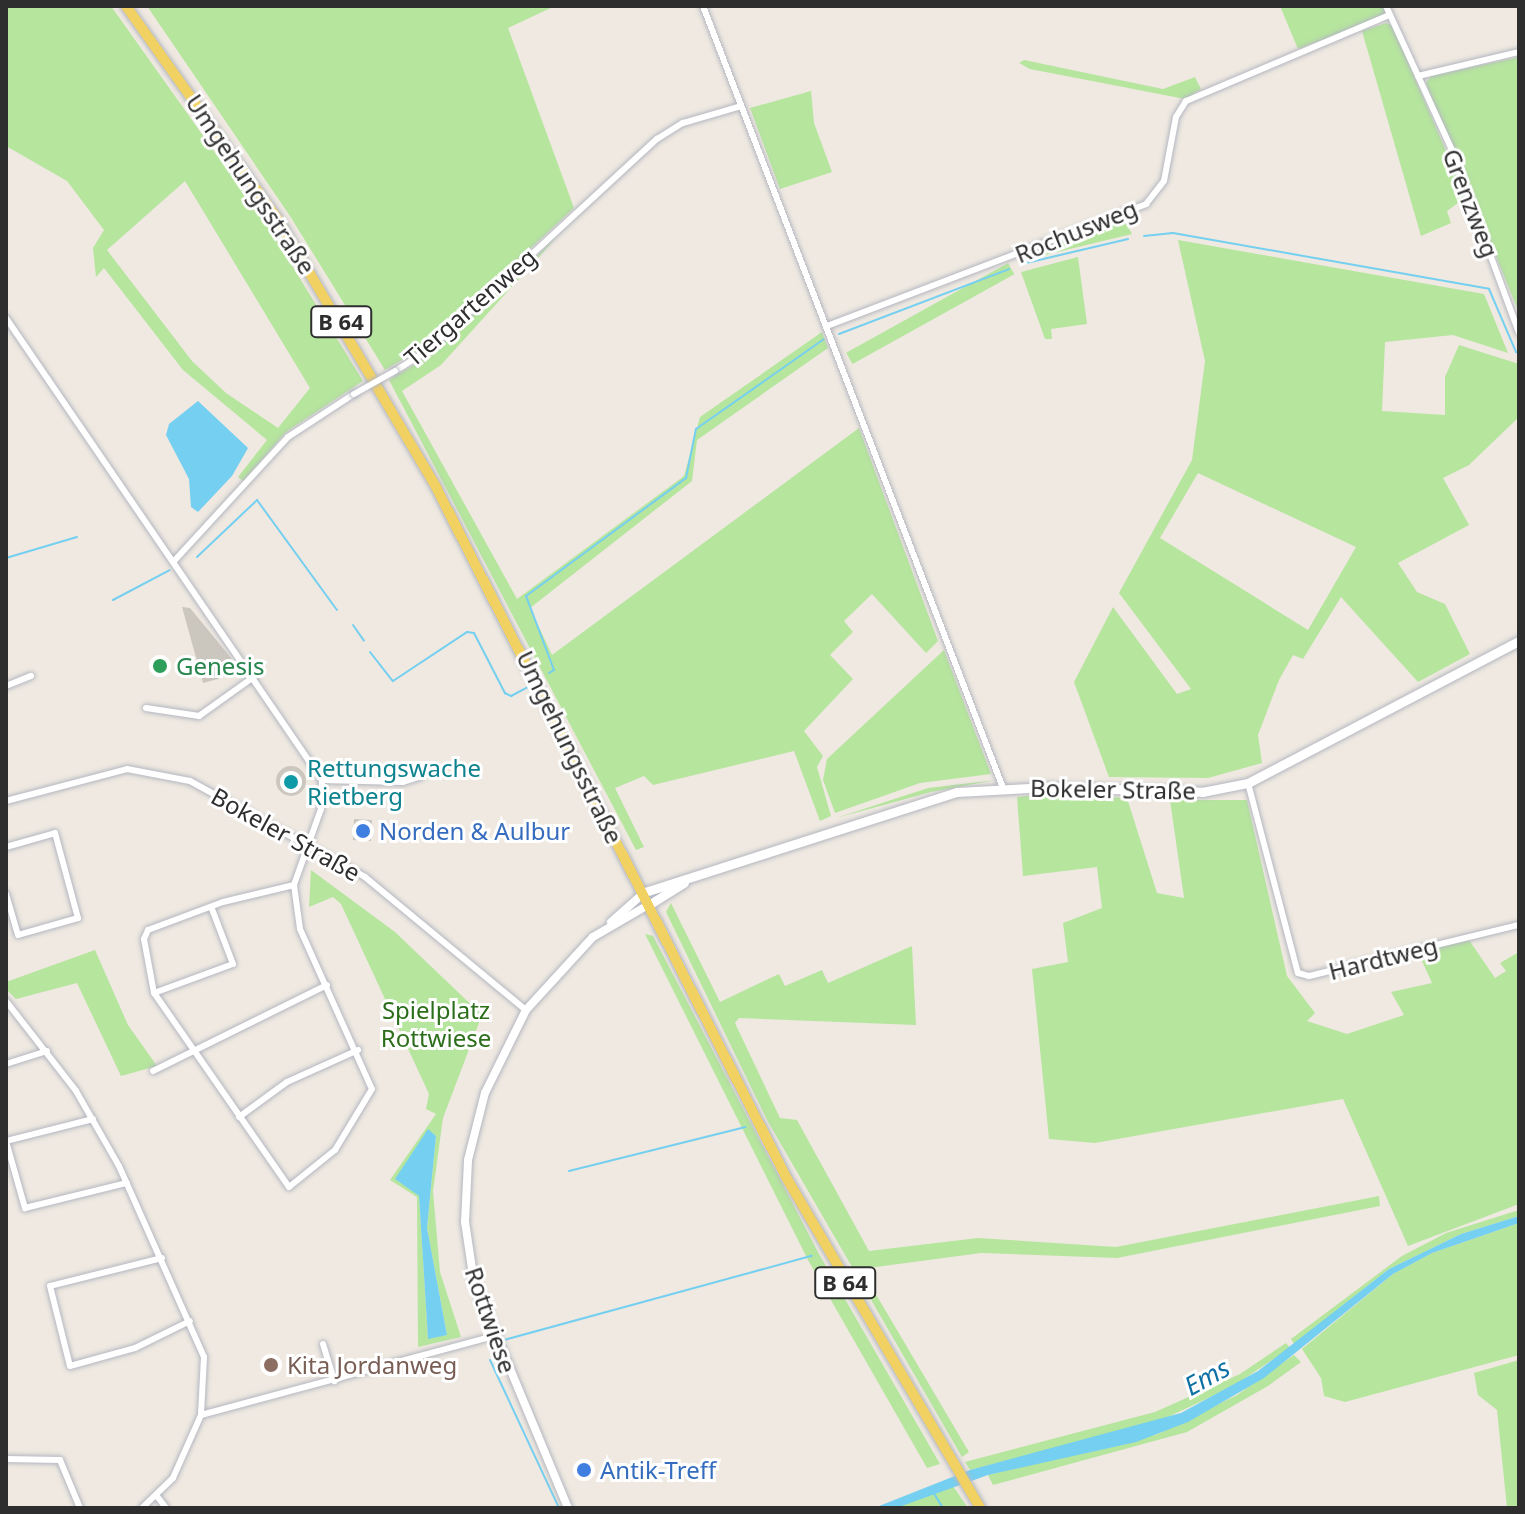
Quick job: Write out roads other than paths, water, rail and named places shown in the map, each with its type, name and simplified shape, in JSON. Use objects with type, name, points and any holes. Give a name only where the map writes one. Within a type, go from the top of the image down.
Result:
[{"type":"main road","name":"Umgehungsstraße","points":[[126,6],[280,223],[364,360],[645,892],[805,1212],[947,1457],[980,1508]]},
{"type":"main road","name":"Bokeler Straße","points":[[645,892],[687,881],[898,806],[1003,788],[1190,792],[1248,783],[1519,641]]},
{"type":"main road","name":"Bokeler Straße","points":[[650,904],[687,881]]},
{"type":"street","points":[[703,6],[1003,788]]},
{"type":"street","name":"Grenzweg","points":[[1386,6],[1466,183],[1519,333]]},
{"type":"street","name":"Rochusweg","points":[[827,326],[1146,204],[1164,181],[1176,117],[1186,101],[1390,15]]},
{"type":"street","points":[[1418,76],[1519,52]]},
{"type":"street","name":"Tiergartenweg","points":[[175,560],[288,437],[427,351],[657,139],[683,123],[741,106]]},
{"type":"street","points":[[6,318],[255,676],[322,780],[309,845],[294,885],[300,929],[372,1082],[370,1097],[335,1150],[289,1187],[154,993],[144,933],[294,885]]},
{"type":"street","points":[[6,686],[31,676]]},
{"type":"street","points":[[146,708],[199,716],[255,676]]},
{"type":"street","name":"Bokeler Straße","points":[[6,801],[106,772],[149,769],[190,781],[309,845],[391,897],[526,1010]]},
{"type":"street","points":[[322,780],[403,782],[422,776]]},
{"type":"street","name":"Hardtweg","points":[[1248,783],[1298,973],[1309,976],[1519,925]]},
{"type":"street","points":[[6,847],[55,833],[78,918],[18,935],[6,894]]},
{"type":"street","name":"Rottwiese","points":[[568,1508],[493,1336],[468,1251],[466,1179],[485,1093],[526,1010],[556,972],[645,892]]},
{"type":"street","name":"Rottwiese","points":[[608,926],[650,904]]},
{"type":"street","points":[[154,993],[233,964],[212,909]]},
{"type":"street","points":[[153,1071],[195,1053],[327,985]]},
{"type":"street","points":[[6,1001],[47,1051],[93,1119],[162,1258],[204,1357],[201,1415],[173,1478],[142,1508]]},
{"type":"street","points":[[239,1117],[287,1082],[358,1050]]},
{"type":"street","points":[[6,1064],[47,1051]]},
{"type":"street","points":[[93,1119],[6,1141],[25,1208],[127,1183]]},
{"type":"street","points":[[162,1258],[50,1286],[70,1366],[135,1348],[190,1321]]},
{"type":"street","points":[[201,1415],[493,1336]]},
{"type":"street","points":[[323,1344],[334,1381]]},
{"type":"street","points":[[6,1459],[60,1460],[80,1508]]},
{"type":"street","points":[[156,1495],[166,1508]]},
{"type":"water","points":[[198,401],[248,448],[232,476],[198,512],[191,507],[189,479],[166,435],[169,424]]},
{"type":"water","points":[[428,1129],[436,1136],[427,1228],[447,1335],[428,1339],[419,1196],[395,1179]]},
{"type":"water","points":[[1519,1216],[1519,1223],[1432,1253],[1393,1274],[1264,1378],[1188,1422],[1136,1442],[988,1475],[896,1508],[874,1508],[970,1470],[1181,1413],[1258,1371],[1389,1269],[1461,1234]]},
{"type":"waterway","points":[[1144,236],[1173,233],[1489,289],[1516,352]]},
{"type":"waterway","points":[[1022,264],[1128,239]]},
{"type":"waterway","points":[[839,334],[1009,269]]},
{"type":"waterway","points":[[549,673],[554,670],[526,596],[686,478],[696,429],[824,339]]},
{"type":"waterway","points":[[197,557],[257,500],[337,610]]},
{"type":"waterway","points":[[6,558],[77,537]]},
{"type":"waterway","points":[[113,600],[170,570]]},
{"type":"waterway","points":[[353,625],[364,641]]},
{"type":"waterway","points":[[370,652],[393,681],[467,632],[474,633],[505,693],[511,696],[528,687]]},
{"type":"waterway","points":[[569,1171],[746,1127]]},
{"type":"waterway","points":[[504,1340],[812,1256]]},
{"type":"waterway","points":[[490,1360],[558,1506]]},
{"type":"waterway","points":[[933,1492],[943,1508]]},
{"type":"place","name":"Genesis","points":[[160,666]]},
{"type":"place","name":"Rettungswache Rietberg","points":[[291,782]]},
{"type":"place","name":"Norden & Aulbur","points":[[363,831]]},
{"type":"place","name":"Kita Jordanweg","points":[[271,1365]]},
{"type":"place","name":"Antik-Treff","points":[[584,1470]]},
{"type":"park label","name":"Spielplatz Rottwiese","points":[[436,1024]]},
{"type":"water label","name":"Ems","points":[[1207,1377]]}]
